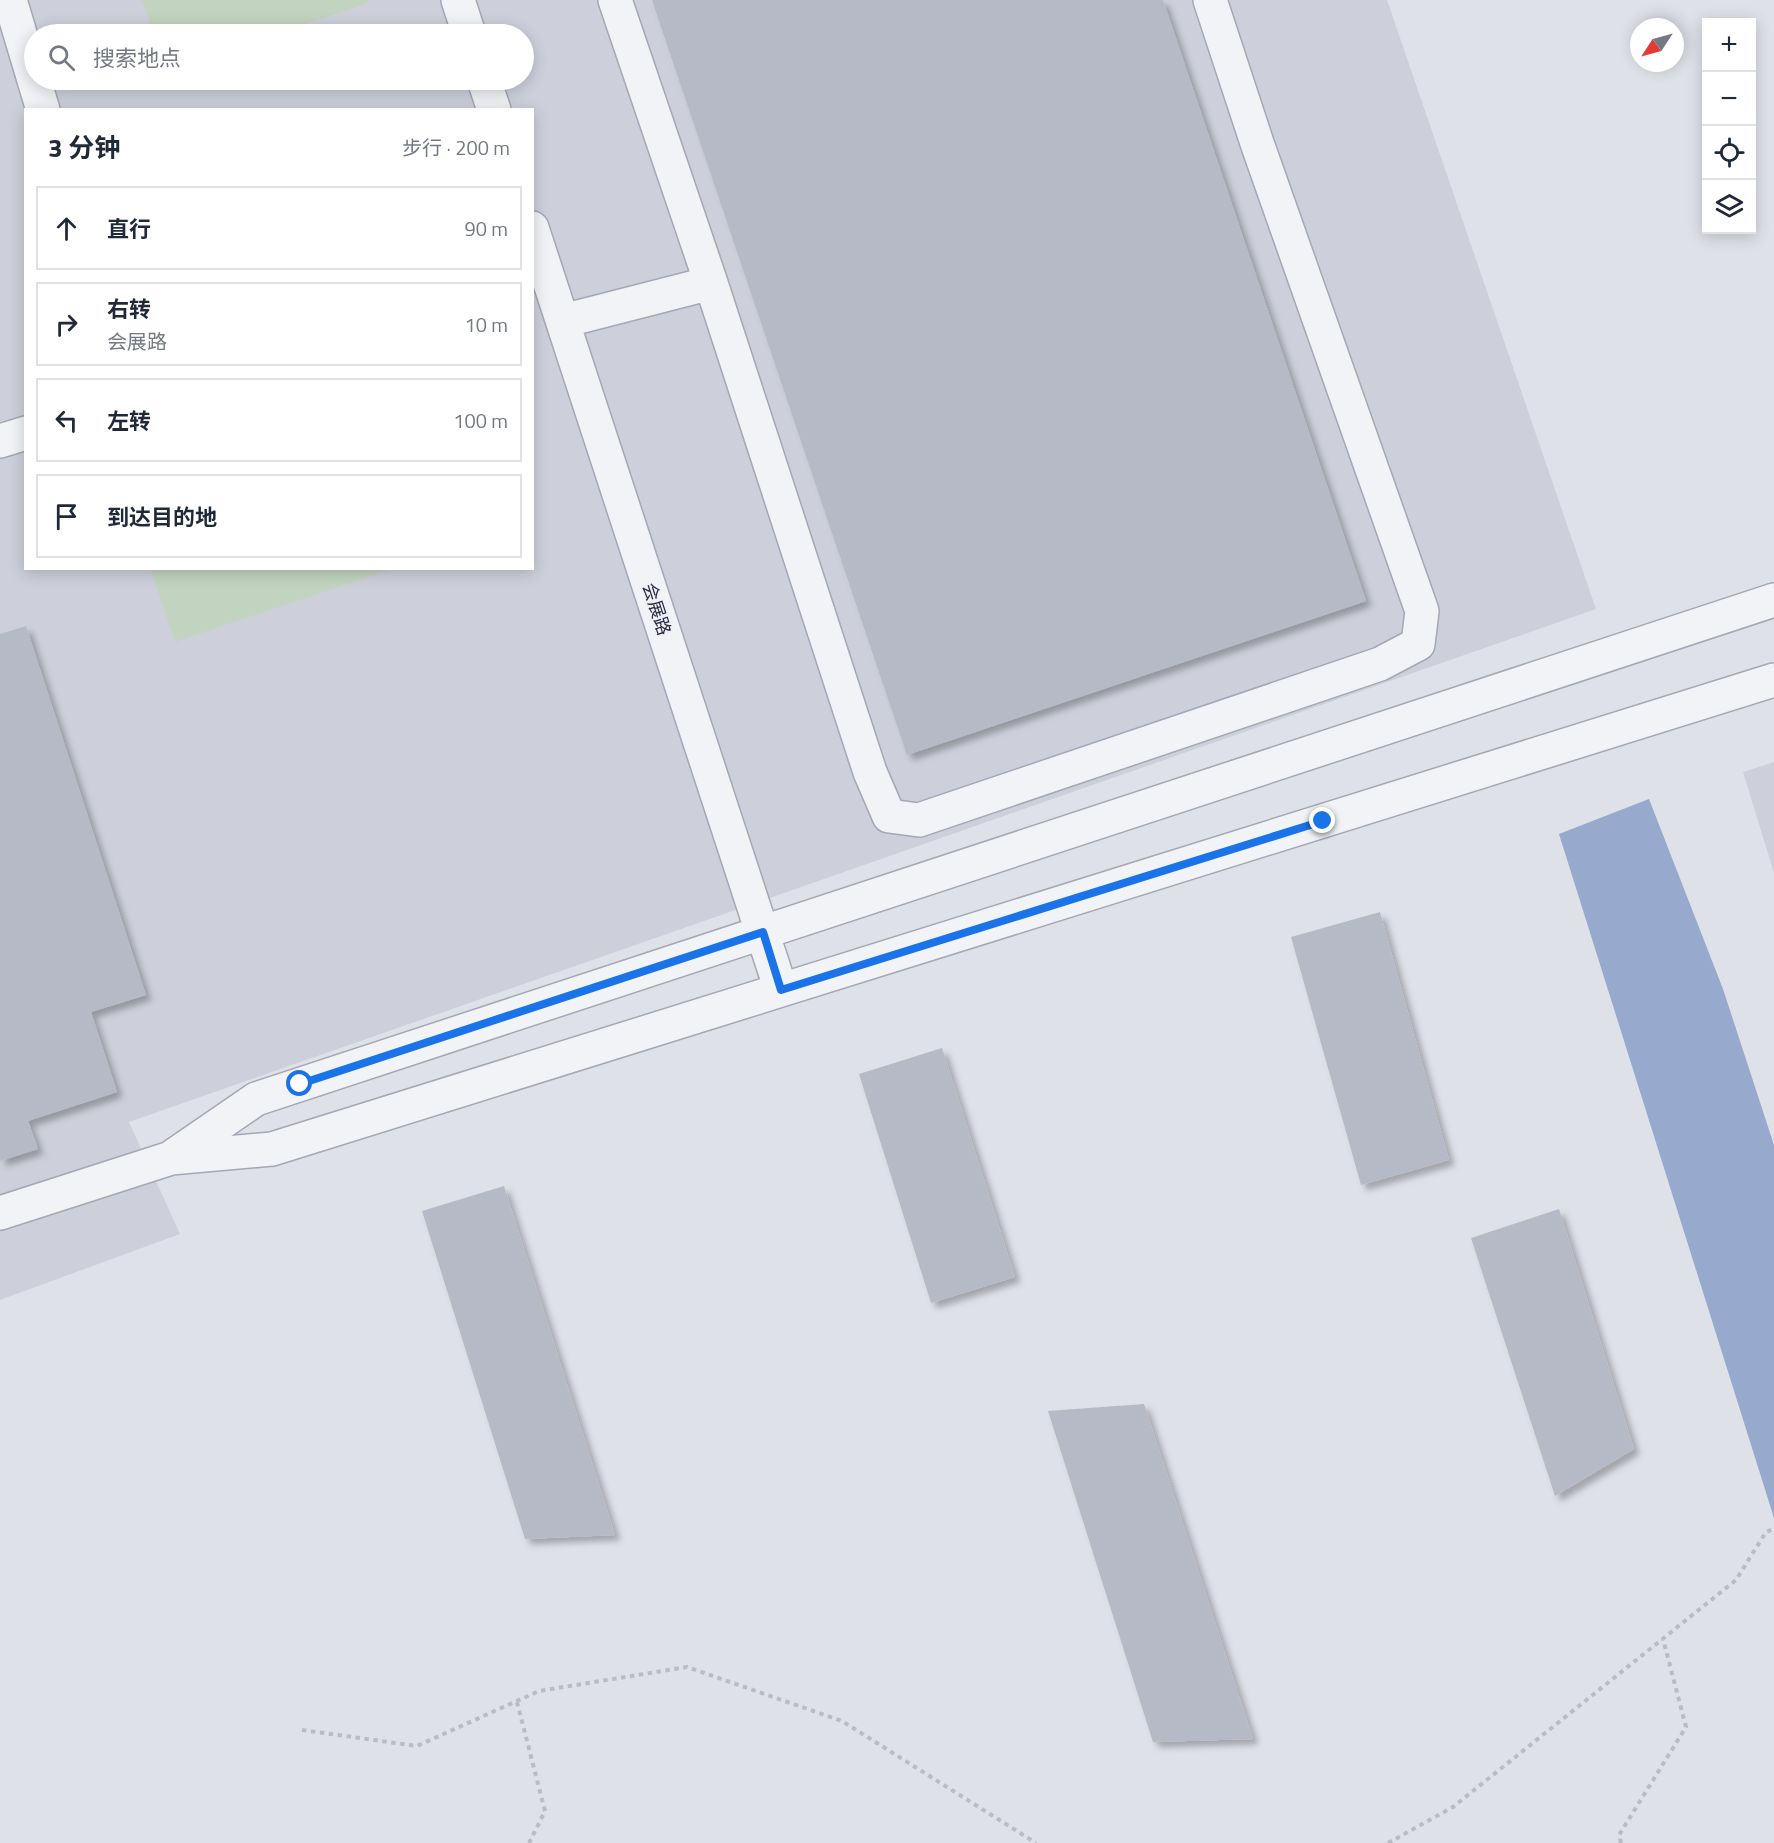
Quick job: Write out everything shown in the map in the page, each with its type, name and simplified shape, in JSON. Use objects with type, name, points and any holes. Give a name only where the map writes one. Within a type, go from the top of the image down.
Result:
[{"type":"street","points":[[10,0],[24,47]]},
{"type":"street","points":[[458,0],[466,24]]},
{"type":"street","points":[[615,0],[711,283],[870,772],[889,816],[919,820],[1380,664],[1418,644],[1422,611],[1257,143],[1210,0]]},
{"type":"street","points":[[37,90],[42,108]]},
{"type":"street","points":[[487,90],[493,108]]},
{"type":"street","name":"会展路","points":[[534,234],[781,990]]},
{"type":"street","points":[[563,321],[711,283]]},
{"type":"street","points":[[0,441],[24,434]]},
{"type":"street","points":[[171,1158],[256,1099],[1774,600]]},
{"type":"street","points":[[0,1213],[171,1158],[272,1149],[1774,680]]},
{"type":"path","points":[[1388,1843],[1453,1807],[1736,1580],[1766,1532],[1774,1529]]},
{"type":"path","points":[[1621,1843],[1619,1835],[1686,1727],[1663,1639]]},
{"type":"path","points":[[302,1730],[417,1746],[539,1691],[687,1667],[842,1721],[1036,1843]]},
{"type":"path","points":[[517,1702],[545,1812],[529,1843]]},
{"type":"shaded area","points":[[0,0],[1387,0],[1596,609],[129,1122],[180,1234],[0,1300]]},
{"type":"shaded area","points":[[1774,762],[1774,873],[1743,772]]},
{"type":"green space","points":[[142,0],[368,0],[369,3],[305,24],[150,24]]},
{"type":"green space","points":[[151,570],[389,570],[175,642]]},
{"type":"water","points":[[1649,799],[1723,989],[1774,1145],[1774,1518],[1559,834]]},
{"type":"building","points":[[652,0],[1163,0],[1366,601],[907,755]]},
{"type":"building","points":[[26,626],[146,995],[91,1012],[117,1092],[28,1121],[38,1149],[0,1161],[0,634]]},
{"type":"building","points":[[1380,912],[1449,1160],[1361,1185],[1291,937]]},
{"type":"building","points":[[942,1048],[1015,1277],[931,1303],[859,1074]]},
{"type":"building","points":[[504,1186],[615,1535],[525,1539],[422,1211]]},
{"type":"building","points":[[1559,1209],[1634,1449],[1555,1496],[1471,1238]]},
{"type":"building","points":[[1144,1404],[1253,1739],[1153,1742],[1048,1411]]},
{"type":"route","points":[[300,1084],[763,932],[781,990],[1323,821]]}]
